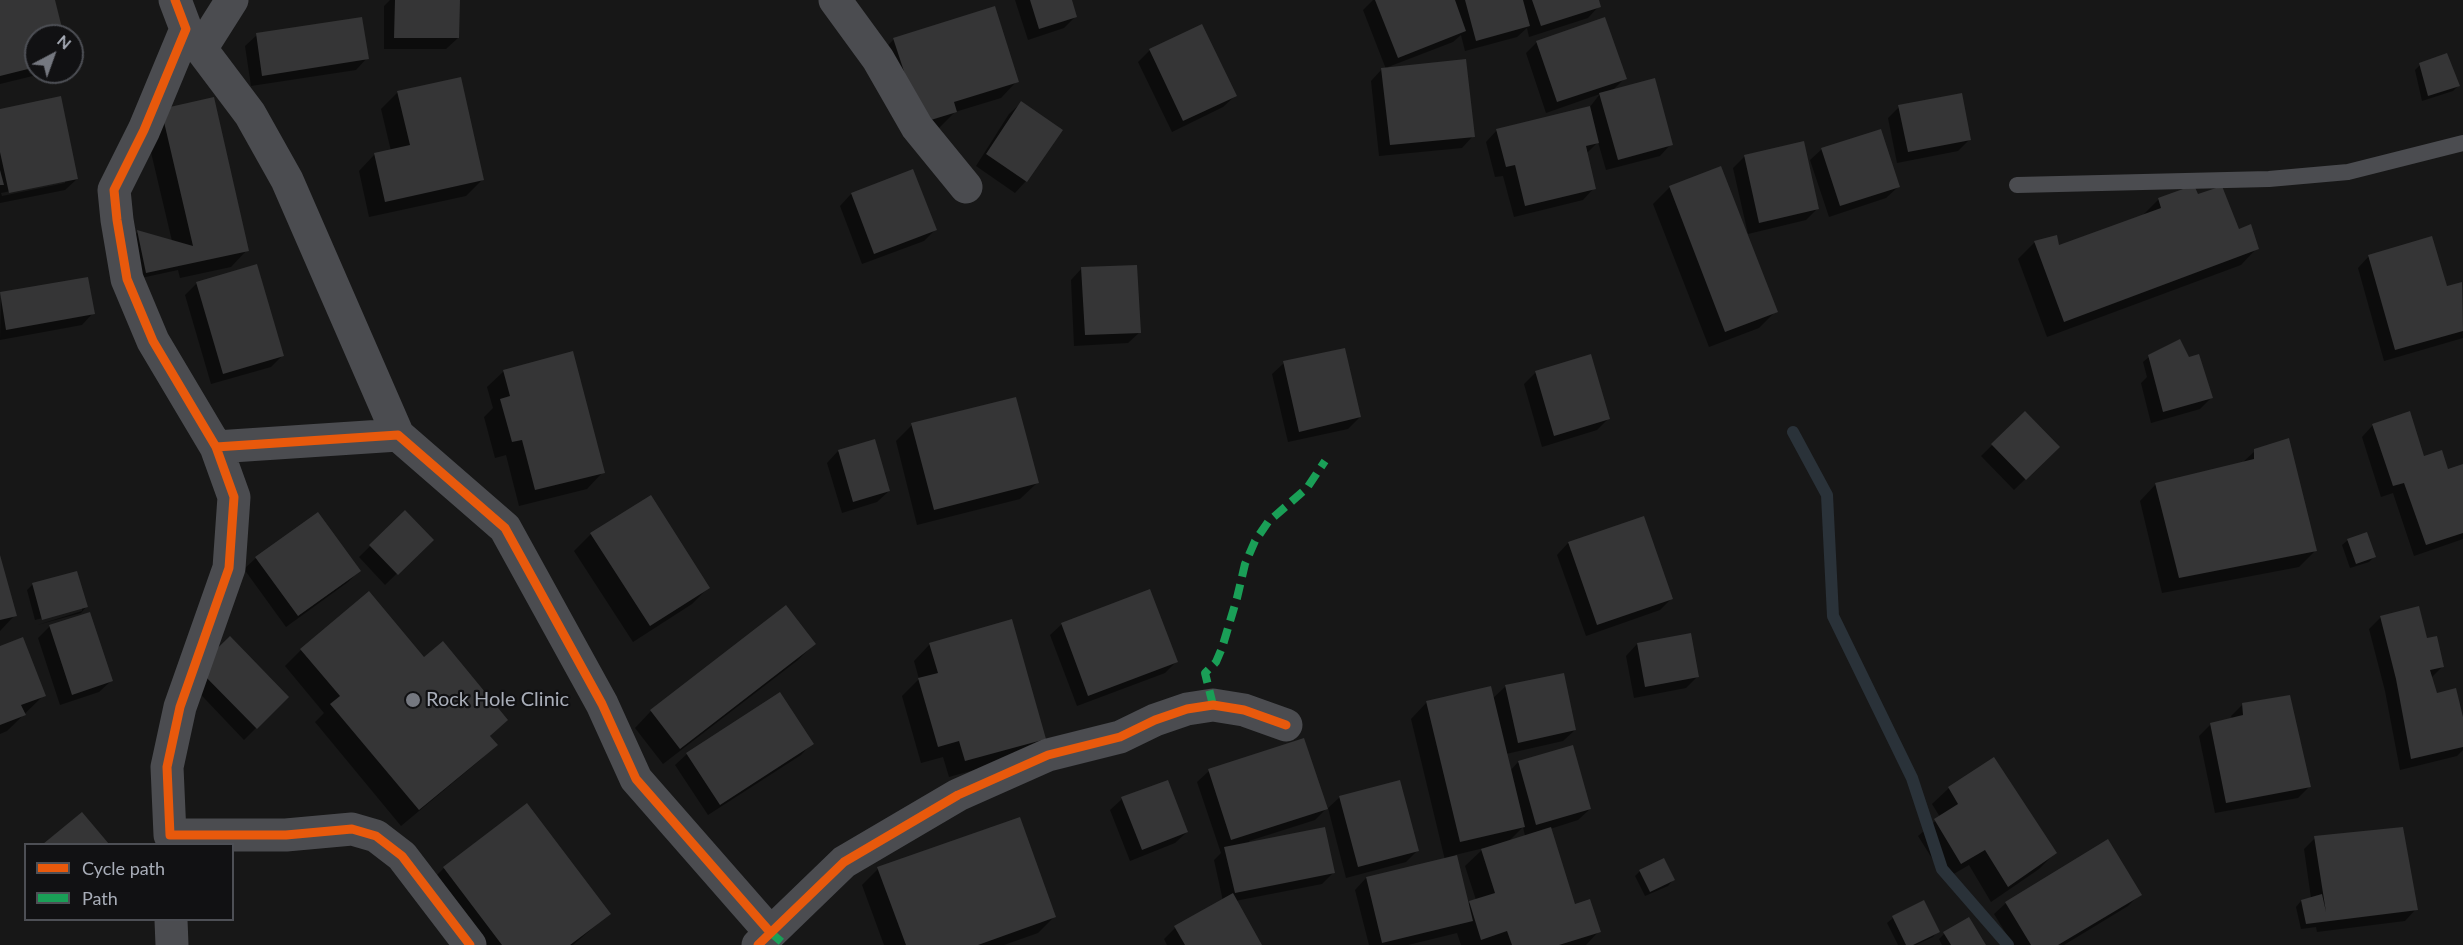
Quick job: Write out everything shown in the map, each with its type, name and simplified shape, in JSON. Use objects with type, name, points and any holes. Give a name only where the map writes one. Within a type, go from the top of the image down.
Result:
[{"type":"street","points":[[232,0],[187,26],[144,130],[114,190],[127,279],[153,341],[216,447],[234,497],[229,568],[180,707],[167,768],[170,840],[286,836],[352,829],[376,836],[402,856],[470,945]]},
{"type":"street","points":[[834,0],[878,59],[917,127],[966,188]]},
{"type":"street","points":[[187,26],[250,114],[287,180],[398,435],[505,528],[602,704],[636,779],[764,939],[844,862],[958,795],[1048,755],[1120,737],[1187,709],[1213,705],[1244,710],[1286,725]]},
{"type":"street","points":[[216,447],[398,435]]},
{"type":"street","points":[[171,921],[172,945]]},
{"type":"lane","points":[[2018,185],[2269,179],[2348,172],[2463,143]]},
{"type":"building","points":[[0,0],[55,0],[61,24],[24,24],[24,70],[0,76]]},
{"type":"building","points":[[395,0],[460,0],[459,38],[394,38]]},
{"type":"building","points":[[1030,0],[1072,0],[1077,17],[1039,29]]},
{"type":"building","points":[[1375,0],[1455,0],[1466,31],[1398,58]]},
{"type":"building","points":[[1465,0],[1523,0],[1530,26],[1476,41]]},
{"type":"building","points":[[1532,0],[1599,0],[1601,7],[1541,26]]},
{"type":"building","points":[[995,6],[1019,82],[954,102],[957,112],[921,123],[893,38]]},
{"type":"building","points":[[362,17],[369,59],[262,76],[256,33]]},
{"type":"building","points":[[1605,17],[1627,79],[1557,102],[1536,41]]},
{"type":"building","points":[[1202,24],[1237,96],[1183,121],[1149,49]]},
{"type":"building","points":[[2447,53],[2460,86],[2428,96],[2419,63]]},
{"type":"building","points":[[1466,59],[1475,137],[1390,145],[1381,68]]},
{"type":"building","points":[[461,77],[484,180],[385,202],[374,153],[410,145],[397,91]]},
{"type":"building","points":[[1655,78],[1673,145],[1618,160],[1599,93]]},
{"type":"building","points":[[1962,93],[1971,140],[1908,152],[1898,105]]},
{"type":"building","points":[[61,96],[78,179],[9,193],[0,152],[0,109]]},
{"type":"building","points":[[214,97],[249,251],[146,273],[137,230],[193,246],[161,109]]},
{"type":"building","points":[[1021,101],[1063,130],[1027,182],[986,154]]},
{"type":"building","points":[[1590,106],[1599,143],[1586,146],[1596,189],[1525,206],[1515,165],[1506,167],[1496,129]]},
{"type":"building","points":[[1881,129],[1900,187],[1840,206],[1821,148]]},
{"type":"building","points":[[1804,141],[1819,209],[1759,223],[1744,155]]},
{"type":"building","points":[[1721,166],[1778,312],[1725,332],[1669,186]]},
{"type":"building","points":[[913,169],[937,230],[874,254],[851,193]]},
{"type":"building","points":[[0,170],[4,185],[0,185]]},
{"type":"building","points":[[2194,185],[2198,194],[2222,186],[2239,229],[2251,224],[2259,249],[2064,322],[2034,241],[2057,235],[2059,245],[2161,208],[2158,198]]},
{"type":"building","points":[[2432,236],[2447,286],[2462,282],[2463,331],[2395,350],[2368,255]]},
{"type":"building","points":[[257,264],[284,356],[223,374],[196,282]]},
{"type":"building","points":[[1137,265],[1141,333],[1085,335],[1081,267]]},
{"type":"building","points":[[88,277],[95,314],[6,330],[0,292]]},
{"type":"building","points":[[2180,339],[2189,357],[2199,354],[2213,398],[2163,412],[2148,355]]},
{"type":"building","points":[[1345,348],[1361,417],[1299,432],[1283,361]]},
{"type":"building","points":[[573,351],[605,473],[535,490],[522,440],[512,442],[500,399],[510,396],[503,370]]},
{"type":"building","points":[[1591,354],[1610,419],[1554,436],[1535,371]]},
{"type":"building","points":[[1016,397],[1039,483],[934,510],[911,423]]},
{"type":"building","points":[[2025,411],[2060,447],[2026,480],[1991,444]]},
{"type":"building","points":[[2410,411],[2424,456],[2442,450],[2448,469],[2463,464],[2463,533],[2426,545],[2404,483],[2393,486],[2372,424]]},
{"type":"building","points":[[2289,438],[2317,551],[2179,578],[2155,483],[2254,459],[2254,449]]},
{"type":"building","points":[[875,439],[890,491],[853,502],[838,450]]},
{"type":"building","points":[[651,495],[710,588],[650,626],[590,533]]},
{"type":"building","points":[[405,510],[434,540],[398,575],[369,545]]},
{"type":"building","points":[[318,512],[361,571],[298,616],[255,557]]},
{"type":"building","points":[[1644,516],[1673,599],[1597,625],[1568,542]]},
{"type":"building","points":[[2367,532],[2376,557],[2356,564],[2347,539]]},
{"type":"building","points":[[0,555],[17,616],[0,620]]},
{"type":"building","points":[[77,571],[88,607],[42,620],[32,583]]},
{"type":"building","points":[[1150,589],[1178,662],[1088,696],[1061,623]]},
{"type":"building","name":"Rock Hole Clinic","points":[[369,591],[424,657],[443,641],[508,720],[490,736],[498,745],[419,810],[330,704],[340,696],[300,649]]},
{"type":"building","points":[[786,605],[816,644],[680,749],[650,710]]},
{"type":"building","points":[[2419,606],[2427,638],[2437,636],[2444,667],[2430,670],[2437,693],[2456,688],[2463,717],[2463,747],[2411,759],[2396,679],[2380,616]]},
{"type":"building","points":[[90,612],[113,681],[72,695],[49,625]]},
{"type":"building","points":[[1012,619],[1046,739],[965,761],[959,741],[938,747],[918,678],[938,673],[929,643]]},
{"type":"building","points":[[1691,633],[1699,677],[1645,687],[1637,643]]},
{"type":"building","points":[[230,636],[289,697],[257,729],[197,668]]},
{"type":"building","points":[[23,637],[46,696],[21,705],[26,715],[0,725],[0,646]]},
{"type":"building","points":[[1564,673],[1576,730],[1518,743],[1505,685]]},
{"type":"building","points":[[1491,686],[1525,827],[1460,842],[1426,701]]},
{"type":"building","points":[[780,692],[814,744],[720,805],[686,753]]},
{"type":"building","points":[[2290,695],[2311,787],[2226,803],[2210,723],[2243,715],[2242,703]]},
{"type":"building","points":[[1304,738],[1328,809],[1231,840],[1208,769]]},
{"type":"building","points":[[1573,745],[1591,809],[1536,825],[1518,761]]},
{"type":"building","points":[[1994,757],[2057,853],[2008,887],[1985,850],[1961,864],[1934,819],[1958,804],[1948,787]]},
{"type":"building","points":[[1168,780],[1188,832],[1142,850],[1121,797]]},
{"type":"building","points":[[1400,780],[1419,851],[1358,867],[1339,796]]},
{"type":"building","points":[[527,803],[611,914],[570,945],[502,945],[443,867]]},
{"type":"building","points":[[82,812],[108,843],[44,843]]},
{"type":"building","points":[[1020,817],[1056,917],[978,945],[906,945],[877,867]]},
{"type":"building","points":[[1325,827],[1335,873],[1235,893],[1224,847]]},
{"type":"building","points":[[1551,827],[1575,904],[1590,899],[1601,932],[1559,945],[1512,945],[1507,931],[1481,940],[1469,901],[1495,893],[1481,849]]},
{"type":"building","points":[[2403,827],[2418,910],[2306,924],[2301,900],[2322,894],[2326,912],[2314,836]]},
{"type":"building","points":[[2108,839],[2142,895],[2058,945],[2031,945],[2005,902]]},
{"type":"building","points":[[1457,855],[1473,921],[1382,943],[1366,877]]},
{"type":"building","points":[[1664,858],[1675,880],[1650,892],[1639,870]]},
{"type":"building","points":[[1233,893],[1262,945],[1185,945],[1174,926]]},
{"type":"building","points":[[1924,900],[1940,932],[1913,945],[1906,945],[1892,916]]},
{"type":"building","points":[[1969,917],[1986,945],[1951,945],[1943,932]]},
{"type":"waterway","points":[[1793,432],[1827,495],[1833,616],[1912,778],[1942,869],[2008,945]]},
{"type":"marked path","points":[[1213,705],[1205,673],[1216,662],[1222,648],[1245,564],[1255,541],[1268,522],[1307,488],[1325,461]]},
{"type":"marked path","points":[[770,932],[785,945]]},
{"type":"cycle path","points":[[175,0],[186,29],[144,130],[114,190],[117,220],[127,279],[153,341],[216,447],[234,497],[229,568],[180,707],[167,767],[170,835],[286,835],[352,829],[376,836],[402,856],[470,945]]},
{"type":"cycle path","points":[[216,447],[398,435],[505,528],[602,704],[636,779],[770,932]]},
{"type":"cycle path","points":[[758,945],[844,862],[958,795],[1048,755],[1120,737],[1155,720],[1187,709],[1213,705],[1244,710],[1286,725]]},
{"type":"place","name":"Rock Hole Clinic","points":[[413,700]]}]
